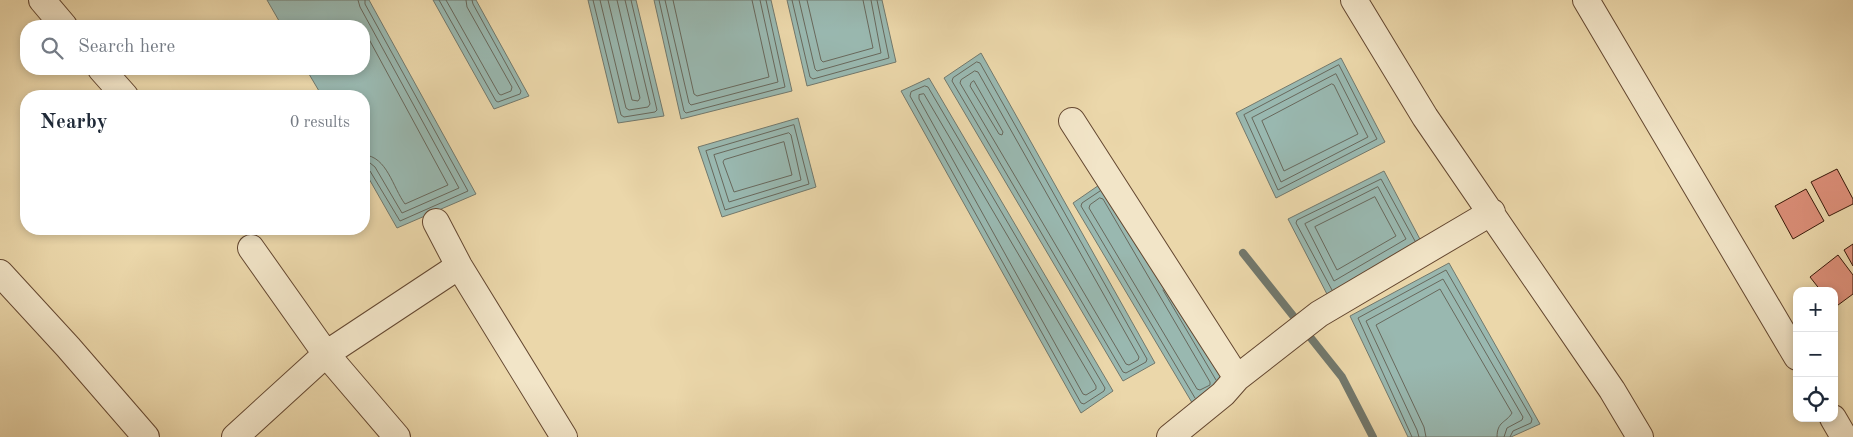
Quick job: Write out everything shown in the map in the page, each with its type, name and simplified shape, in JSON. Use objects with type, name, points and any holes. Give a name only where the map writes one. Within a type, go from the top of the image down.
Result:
[{"type":"street","points":[[42,0],[59,20]]},
{"type":"street","points":[[1354,0],[1426,117],[1612,390],[1640,437]]},
{"type":"street","points":[[1586,0],[1793,351]]},
{"type":"street","points":[[106,75],[120,90]]},
{"type":"street","points":[[1072,121],[1237,378]]},
{"type":"street","points":[[1170,437],[1223,394],[1237,378],[1319,314],[1492,212]]},
{"type":"street","points":[[436,222],[459,266],[564,437]]},
{"type":"street","points":[[251,248],[326,354],[397,437]]},
{"type":"street","points":[[235,437],[326,354],[459,266]]},
{"type":"street","points":[[0,273],[68,347],[146,437]]},
{"type":"street","points":[[1835,422],[1844,437]]},
{"type":"water","points":[[267,0],[369,0],[476,194],[397,228],[370,181],[370,90],[318,90],[310,75],[370,75],[370,20],[279,20]]},
{"type":"water","points":[[433,0],[476,0],[529,96],[494,109]]},
{"type":"water","points":[[588,0],[636,0],[664,116],[618,123]]},
{"type":"water","points":[[654,0],[771,0],[792,91],[681,119]]},
{"type":"water","points":[[787,0],[882,0],[896,62],[807,86]]},
{"type":"water","points":[[981,53],[1155,363],[1123,381],[944,78]]},
{"type":"water","points":[[1341,58],[1385,142],[1276,198],[1236,113]]},
{"type":"water","points":[[929,78],[1113,391],[1081,413],[901,91]]},
{"type":"water","points":[[798,118],[816,187],[722,217],[698,147]]},
{"type":"water","points":[[1384,171],[1422,243],[1329,298],[1288,219]]},
{"type":"water","points":[[1105,181],[1227,388],[1194,406],[1073,203]]},
{"type":"water","points":[[1449,263],[1540,424],[1511,437],[1408,437],[1350,316]]},
{"type":"building","points":[[1837,169],[1853,199],[1853,204],[1829,216],[1811,182]]},
{"type":"building","points":[[1806,189],[1824,221],[1793,239],[1775,206]]},
{"type":"building","points":[[1853,244],[1853,266],[1844,250]]},
{"type":"building","points":[[1838,255],[1853,275],[1853,294],[1838,305],[1838,287],[1818,287],[1810,277]]},
{"type":"waterway","points":[[1243,253],[1342,377],[1373,437]]}]
